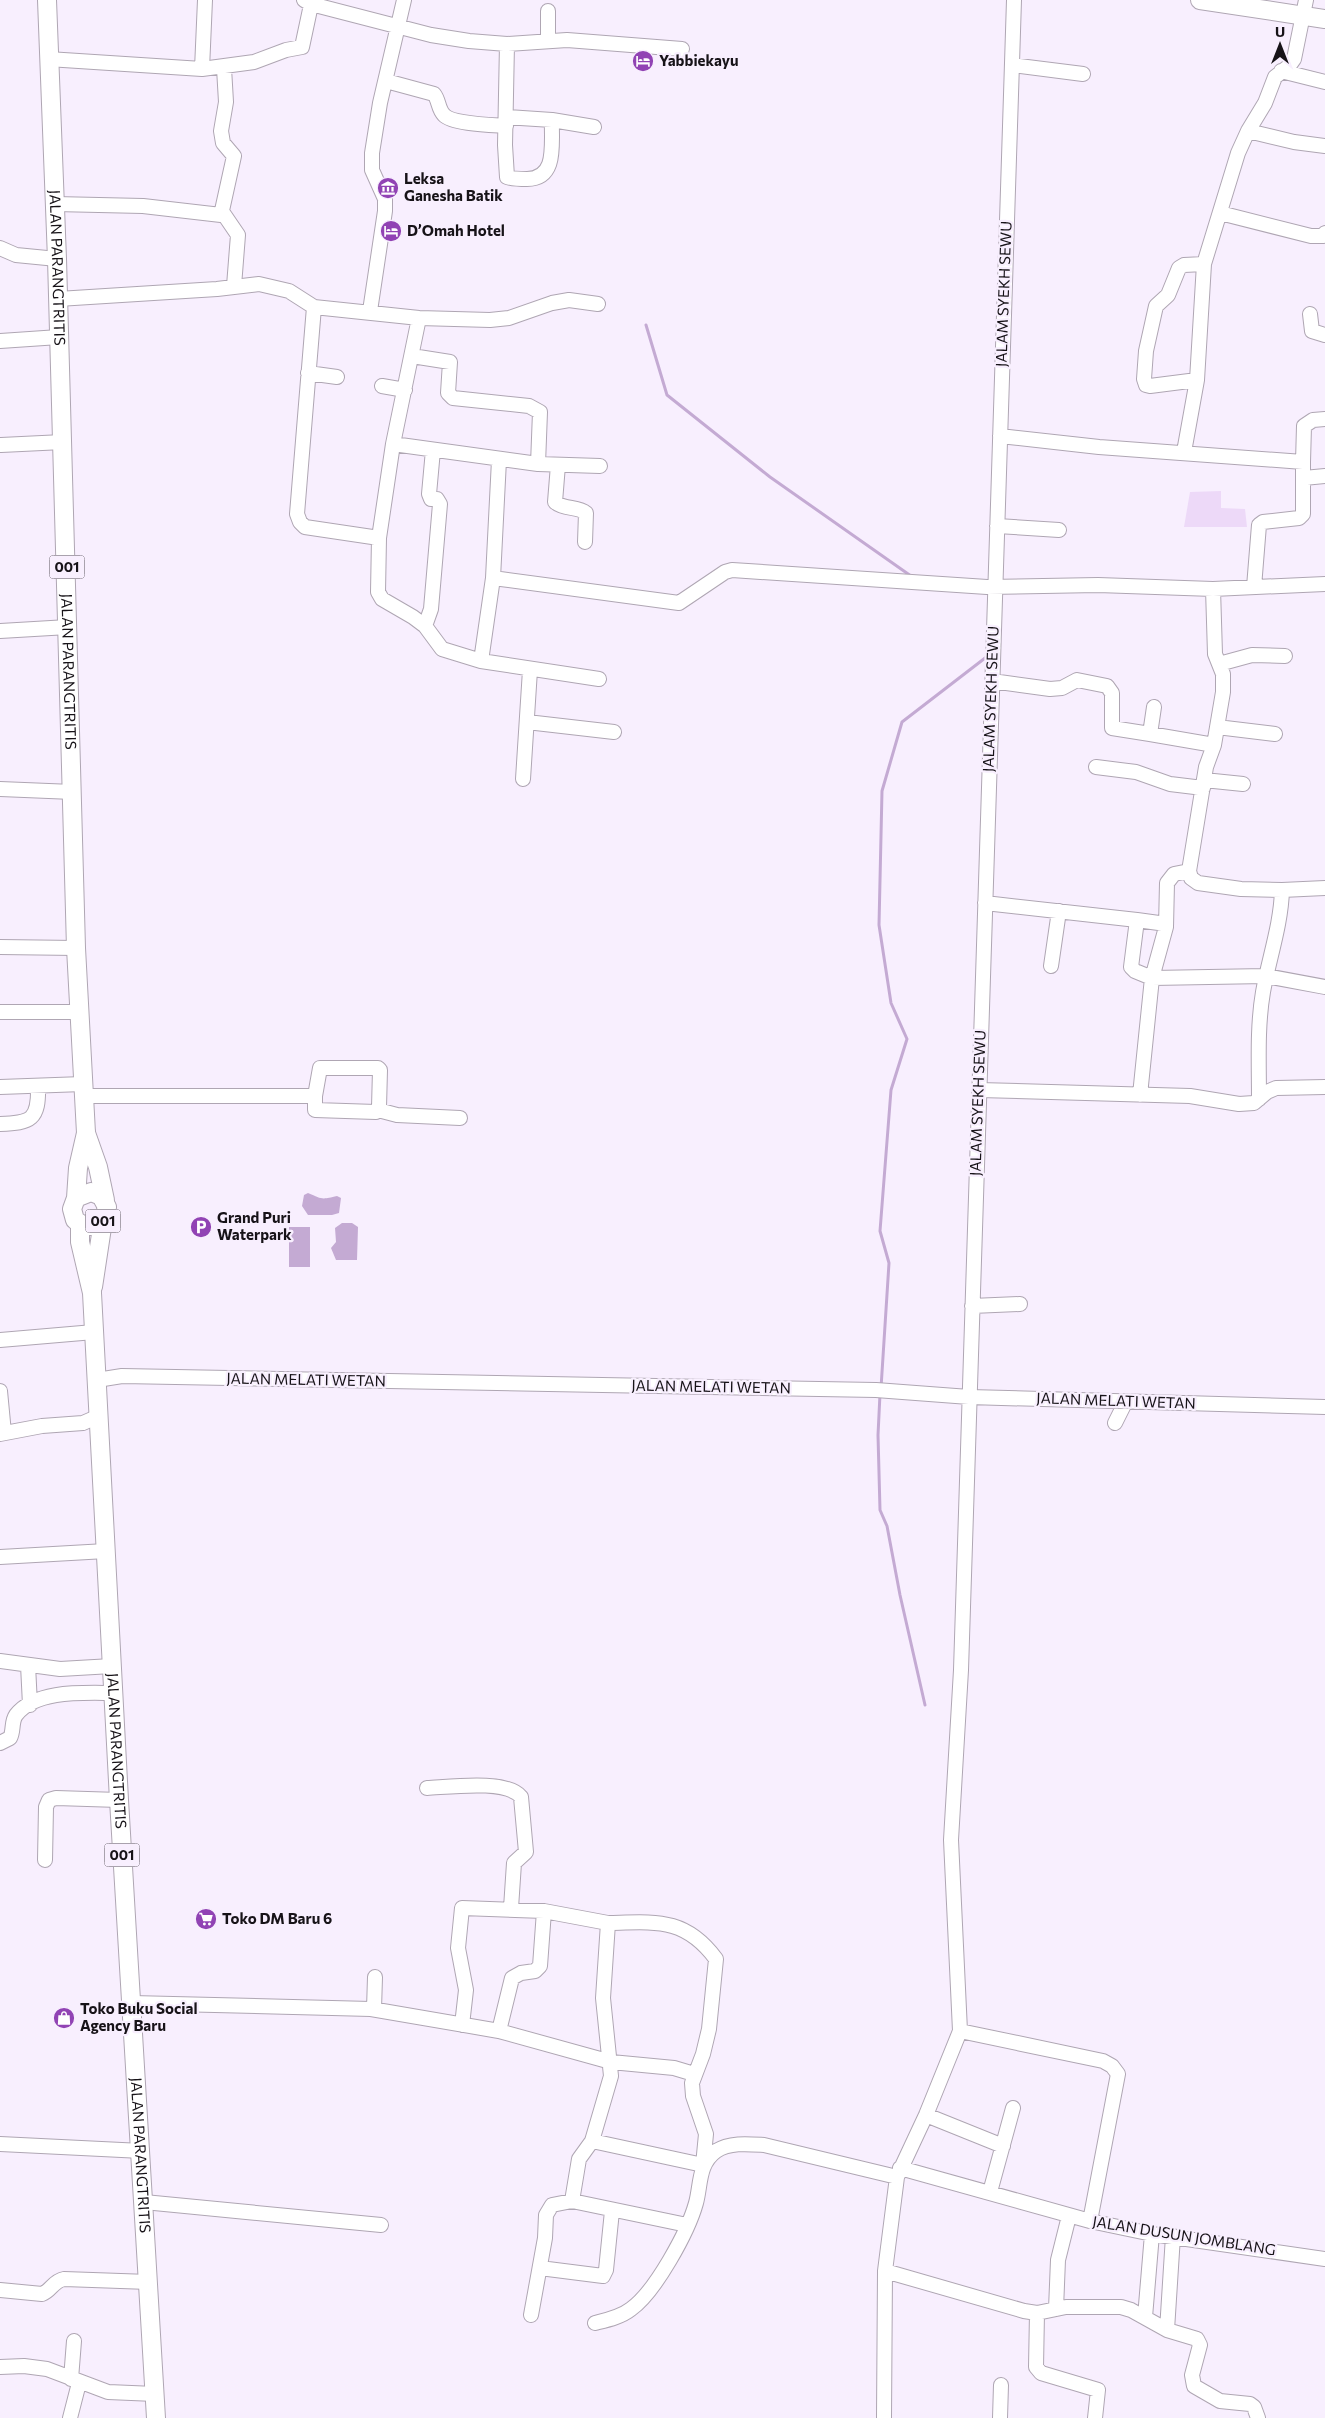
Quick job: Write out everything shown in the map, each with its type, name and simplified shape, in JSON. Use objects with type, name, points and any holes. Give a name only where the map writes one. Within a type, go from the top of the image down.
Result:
[{"type":"main road","name":"JALAN PARANGTRITIS","points":[[46,0],[63,442],[76,948],[86,1133],[78,1168],[76,1198]]},
{"type":"main road","points":[[1200,0],[1305,8],[1325,19]]},
{"type":"main road","name":"JALAN PARANGTRITIS","points":[[86,1133],[98,1167],[105,1200]]},
{"type":"main road","name":"001","points":[[91,1192],[96,1193],[105,1200],[107,1211],[103,1221],[94,1226],[80,1224],[72,1209],[76,1198],[91,1192]]},
{"type":"main road","name":"JALAN PARANGTRITIS","points":[[92,1293],[98,1267],[103,1221]]},
{"type":"main road","name":"JALAN PARANGTRITIS","points":[[80,1224],[80,1242],[92,1293],[119,1800],[142,2151],[156,2418]]},
{"type":"street","points":[[202,69],[205,0]]},
{"type":"street","points":[[370,311],[385,211],[384,199],[372,170],[372,153],[396,27],[404,0]]},
{"type":"street","name":"JALAM SYEKH SEWU","points":[[960,2031],[951,1840],[961,1670],[992,681],[992,587],[997,526],[1014,0]]},
{"type":"street","points":[[48,59],[202,69],[224,68],[254,62],[286,50],[302,47],[309,1],[396,27],[431,35],[507,44],[548,41],[612,42],[682,49]]},
{"type":"street","points":[[1184,452],[1197,380],[1204,264],[1238,153],[1248,131],[1265,103],[1275,76],[1290,66],[1294,59],[1305,8]]},
{"type":"street","points":[[548,11],[548,41]]},
{"type":"street","points":[[507,44],[507,178],[539,178],[546,173],[550,165],[552,120]]},
{"type":"street","points":[[1012,65],[1083,74]]},
{"type":"street","points":[[224,68],[226,102],[221,131],[223,143],[234,156],[229,172],[223,214],[238,235],[234,286]]},
{"type":"street","points":[[1281,71],[1325,82]]},
{"type":"street","points":[[386,81],[434,94],[442,112],[448,118],[478,124],[552,120],[594,127]]},
{"type":"street","points":[[1248,131],[1294,142],[1325,146]]},
{"type":"street","points":[[55,204],[143,206],[223,214]]},
{"type":"street","points":[[1220,213],[1310,236],[1322,236],[1325,233]]},
{"type":"street","points":[[0,248],[16,255],[57,260]]},
{"type":"street","points":[[1197,380],[1150,386],[1146,385],[1144,379],[1146,351],[1156,306],[1172,288],[1179,268],[1184,265],[1204,264]]},
{"type":"street","points":[[58,299],[259,284],[289,291],[314,307],[370,311],[419,318],[490,320],[509,318],[552,303],[569,300],[598,304]]},
{"type":"street","points":[[314,307],[298,514],[300,522],[306,526],[379,538]]},
{"type":"street","points":[[1310,314],[1312,331],[1325,335]]},
{"type":"street","points":[[419,318],[394,444],[379,538],[378,592],[382,599],[414,617],[425,626],[442,649],[481,662],[599,679]]},
{"type":"street","points":[[0,341],[59,337]]},
{"type":"street","points":[[412,356],[450,362],[448,393],[453,398],[529,406],[538,409],[540,412],[538,464]]},
{"type":"street","points":[[308,373],[337,377]]},
{"type":"street","points":[[382,386],[405,390]]},
{"type":"street","points":[[1254,587],[1259,525],[1264,522],[1301,517],[1303,511],[1304,426],[1313,420],[1325,419]]},
{"type":"street","points":[[1000,436],[1099,447],[1303,462]]},
{"type":"street","points":[[1,445],[63,442]]},
{"type":"street","points":[[394,444],[498,460],[558,466],[600,466]]},
{"type":"street","points":[[425,626],[432,609],[440,504],[437,499],[431,499],[429,494],[433,450]]},
{"type":"street","points":[[481,662],[493,578],[498,460]]},
{"type":"street","points":[[558,466],[555,502],[564,507],[580,509],[586,513],[585,542]]},
{"type":"street","points":[[1304,478],[1325,476]]},
{"type":"street","points":[[997,526],[1059,530]]},
{"type":"street","points":[[493,578],[678,603],[725,572],[732,570],[992,587],[1098,585],[1213,589],[1325,584]]},
{"type":"street","points":[[1213,589],[1215,654],[1223,674],[1223,692],[1189,871],[1191,878],[1198,883],[1241,889],[1325,888]]},
{"type":"street","points":[[0,632],[68,627]]},
{"type":"street","points":[[1219,664],[1252,655],[1285,656]]},
{"type":"street","points":[[523,779],[530,670]]},
{"type":"street","points":[[992,681],[1050,689],[1062,688],[1077,680],[1107,686],[1112,693],[1112,728],[1214,745]]},
{"type":"street","points":[[1150,734],[1154,707]]},
{"type":"street","points":[[527,722],[614,732]]},
{"type":"street","points":[[1217,727],[1275,734]]},
{"type":"street","points":[[1096,767],[1136,772],[1170,784],[1244,784]]},
{"type":"street","points":[[0,789],[73,792]]},
{"type":"street","points":[[1140,1095],[1152,978],[1166,924],[1168,879],[1174,874],[1189,871]]},
{"type":"street","points":[[1259,1099],[1259,1026],[1266,976],[1279,922],[1282,890]]},
{"type":"street","points":[[985,903],[1166,924]]},
{"type":"street","points":[[1051,966],[1059,911]]},
{"type":"street","points":[[1137,920],[1131,967],[1135,971],[1152,978],[1266,976],[1325,987]]},
{"type":"street","points":[[0,947],[76,948]]},
{"type":"street","points":[[0,1012],[79,1012]]},
{"type":"street","points":[[378,1110],[380,1072],[378,1068],[320,1068],[315,1096],[315,1110],[376,1112],[378,1110],[396,1115],[460,1118]]},
{"type":"street","points":[[0,1124],[23,1123],[29,1120],[37,1107],[38,1086]]},
{"type":"street","points":[[0,1087],[38,1086],[84,1090],[315,1096]]},
{"type":"street","points":[[979,1090],[1199,1097],[1238,1104],[1250,1104],[1276,1088],[1325,1087]]},
{"type":"street","points":[[972,1306],[1020,1304]]},
{"type":"street","points":[[0,1340],[94,1332]]},
{"type":"street","name":"JALAN MELATI WETAN","points":[[97,1380],[122,1376],[876,1390],[970,1397],[1325,1407]]},
{"type":"street","points":[[0,1391],[2,1433],[42,1426],[83,1423],[99,1416]]},
{"type":"street","points":[[1115,1423],[1126,1401]]},
{"type":"street","points":[[0,1557],[106,1551]]},
{"type":"street","points":[[0,1661],[60,1669],[112,1666]]},
{"type":"street","points":[[28,1665],[30,1705]]},
{"type":"street","points":[[0,1743],[10,1738],[16,1715],[30,1705],[62,1694],[114,1693]]},
{"type":"street","points":[[427,1788],[496,1786],[511,1790],[521,1797],[526,1852],[514,1862],[511,1908]]},
{"type":"street","points":[[45,1860],[46,1806],[49,1800],[56,1798],[119,1800]]},
{"type":"street","points":[[462,2025],[466,1990],[458,1948],[462,1908],[544,1910],[608,1923],[660,1922],[696,1937],[716,1960],[709,2029],[703,2054],[692,2083],[693,2096],[707,2138],[696,2203],[687,2226],[652,2286],[638,2303],[619,2316],[595,2323]]},
{"type":"street","points":[[499,2031],[512,1978],[521,1972],[535,1971],[540,1966],[544,1910]]},
{"type":"street","points":[[572,2201],[579,2159],[592,2141],[609,2087],[611,2062],[603,1998],[608,1923]]},
{"type":"street","points":[[374,2009],[375,1977]]},
{"type":"street","points":[[132,2003],[374,2009],[499,2031],[611,2062],[674,2068],[694,2074]]},
{"type":"street","points":[[884,2418],[885,2271],[898,2172],[926,2116],[960,2031],[1103,2060],[1116,2070],[1118,2074],[1090,2221]]},
{"type":"street","points":[[990,2192],[1013,2108]]},
{"type":"street","points":[[926,2116],[1003,2146]]},
{"type":"street","points":[[592,2141],[703,2165]]},
{"type":"street","points":[[0,2144],[142,2151]]},
{"type":"street","name":"JALAN DUSUN JOMBLANG","points":[[703,2165],[716,2152],[730,2146],[764,2145],[990,2192],[1069,2216],[1152,2234],[1325,2259]]},
{"type":"street","points":[[531,2315],[540,2268],[547,2211],[552,2205],[572,2201],[687,2226]]},
{"type":"street","points":[[144,2202],[381,2225]]},
{"type":"street","points":[[540,2268],[603,2276],[606,2270],[612,2211]]},
{"type":"street","points":[[1056,2309],[1058,2260],[1069,2216]]},
{"type":"street","points":[[1145,2317],[1152,2234]]},
{"type":"street","points":[[1167,2330],[1173,2236]]},
{"type":"street","points":[[885,2271],[1008,2309],[1037,2313],[1056,2309],[1121,2307],[1145,2317],[1167,2330],[1200,2341],[1192,2375],[1194,2386],[1220,2401],[1250,2404],[1254,2407],[1258,2418]]},
{"type":"street","points":[[0,2290],[42,2294],[47,2292],[55,2282],[64,2279],[149,2282]]},
{"type":"street","points":[[1037,2313],[1036,2367],[1041,2373],[1098,2390],[1095,2418]]},
{"type":"street","points":[[70,2418],[75,2381],[74,2341]]},
{"type":"street","points":[[0,2367],[37,2368],[56,2372],[75,2381],[108,2392],[155,2394]]},
{"type":"street","points":[[1000,2418],[1001,2385]]},
{"type":"shaded area","points":[[1221,491],[1221,508],[1245,509],[1247,527],[1184,527],[1190,492]]},
{"type":"shaded area","points":[[308,1193],[322,1198],[337,1196],[341,1198],[339,1213],[332,1215],[308,1215],[302,1206],[304,1195]]},
{"type":"shaded area","points":[[342,1223],[352,1223],[358,1227],[357,1260],[336,1260],[331,1248],[336,1242],[335,1228]]},
{"type":"shaded area","points":[[289,1227],[310,1227],[310,1267],[289,1267]]},
{"type":"waterway","points":[[646,325],[667,395],[770,477],[911,576]]},
{"type":"waterway","points":[[881,1388],[889,1263],[880,1231],[891,1090],[907,1039],[891,1003],[879,925],[882,791],[902,722],[989,655]]},
{"type":"waterway","points":[[880,1394],[878,1435],[880,1510],[887,1526],[900,1595],[925,1705]]},
{"type":"place","name":"Yabbiekayu","points":[[643,61]]},
{"type":"place","name":"Leksa Ganesha Batik","points":[[388,188]]},
{"type":"place","name":"D’Omah Hotel","points":[[391,231]]},
{"type":"place","name":"Grand Puri Waterpark","points":[[201,1227]]},
{"type":"place","name":"Toko DM Baru 6","points":[[206,1919]]},
{"type":"place","name":"Toko Buku Social Agency Baru","points":[[64,2018]]}]
